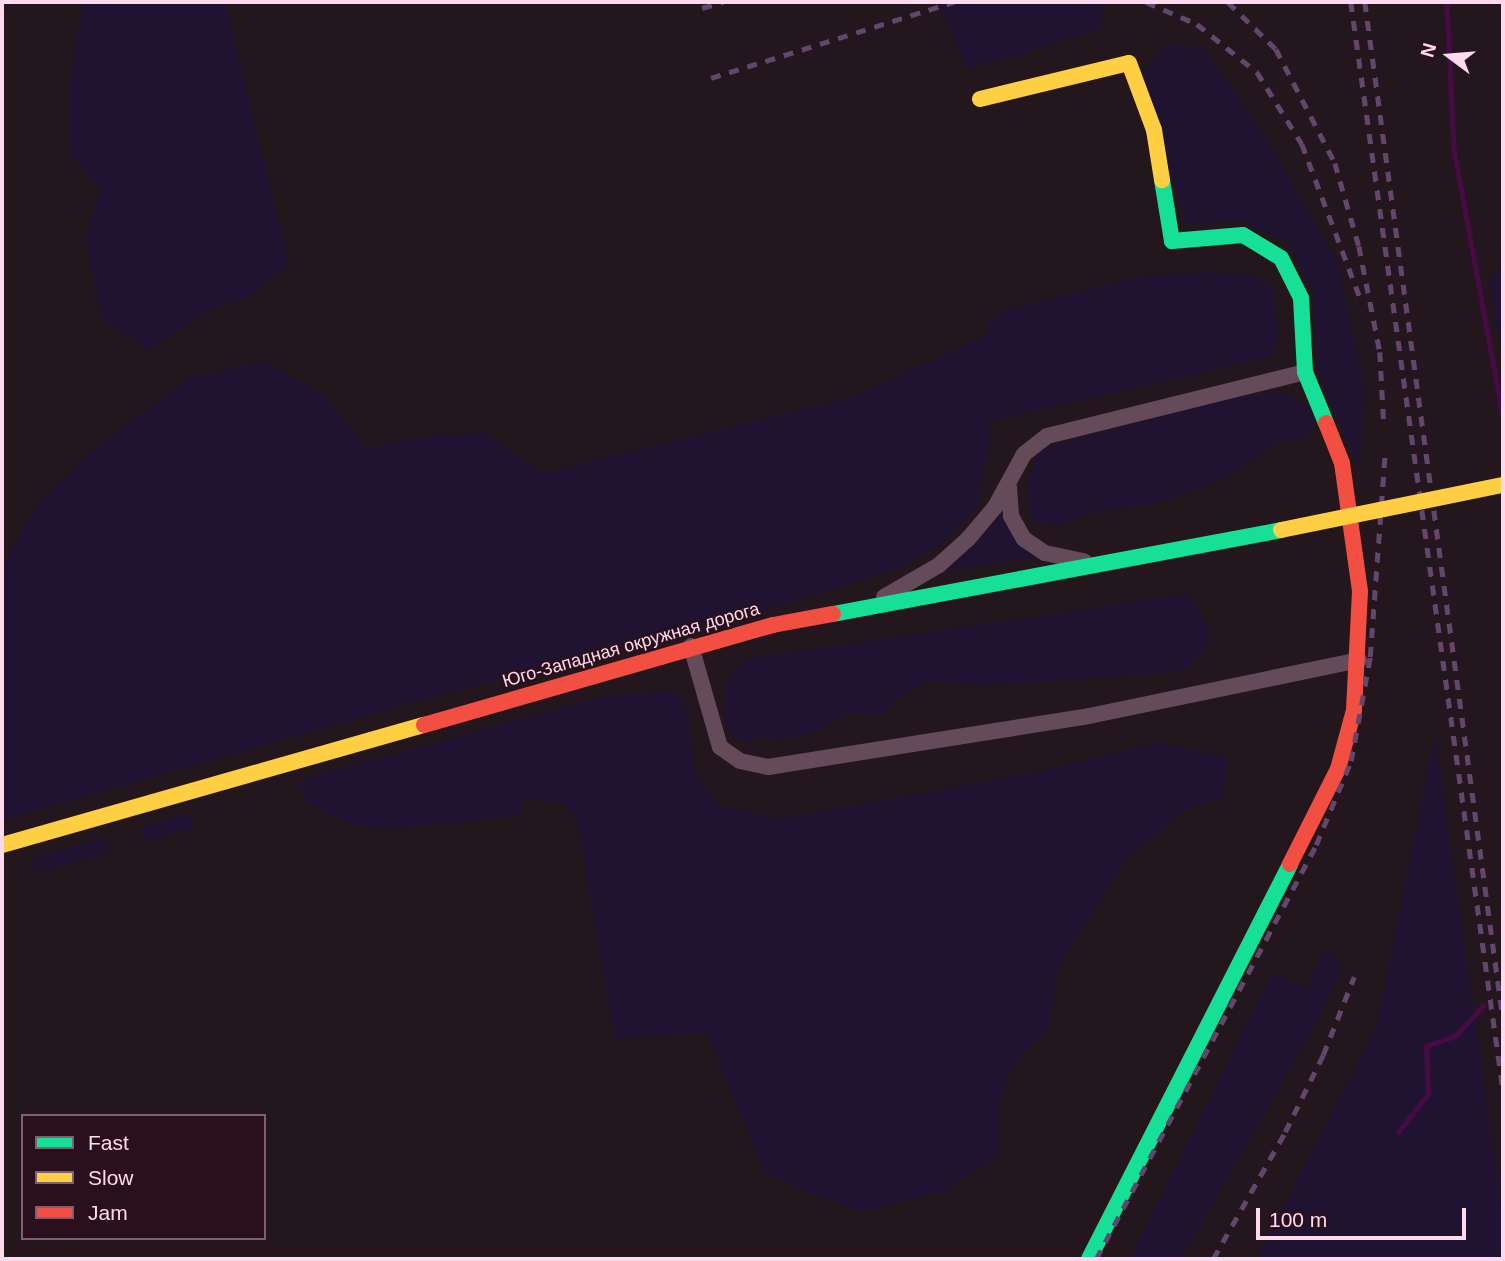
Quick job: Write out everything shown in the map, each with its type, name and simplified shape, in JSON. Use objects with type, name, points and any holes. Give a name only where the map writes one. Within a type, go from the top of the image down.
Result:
[{"type":"main road","points":[[980,99],[1129,63],[1154,130],[1172,241],[1243,235],[1281,258],[1301,298],[1305,372],[1342,463],[1360,591],[1359,660],[1350,731],[1338,769],[1088,1259]]},
{"type":"main road","name":"Юго-Западная окружная дорога","points":[[2,845],[691,646],[868,606],[1281,530],[1503,485]]},
{"type":"street","points":[[868,606],[953,554],[982,524],[1009,484],[1029,447],[1060,430],[1305,372]]},
{"type":"street","points":[[1009,484],[1011,516],[1029,544],[1045,553],[1100,564]]},
{"type":"street","points":[[691,646],[720,747],[740,761],[768,767],[1089,716],[1359,660]]},
{"type":"shaded area","points":[[83,2],[225,2],[289,264],[251,296],[205,312],[149,350],[102,318],[85,242],[101,188],[70,155],[69,85]]},
{"type":"shaded area","points":[[939,2],[1106,2],[1098,30],[967,69]]},
{"type":"shaded area","points":[[1165,44],[1203,48],[1259,127],[1337,261],[1365,389],[1359,470],[1319,373],[1313,294],[1289,243],[1243,222],[1186,223],[1143,73]]},
{"type":"shaded area","points":[[1503,265],[1503,361],[1489,280]]},
{"type":"shaded area","points":[[1201,272],[1257,275],[1272,289],[1279,330],[1272,356],[990,422],[990,445],[976,508],[941,544],[899,568],[786,604],[429,698],[2,820],[2,566],[39,502],[89,453],[188,379],[265,361],[326,398],[366,449],[404,439],[483,432],[541,473],[853,397],[987,335],[987,325],[1006,309],[1146,276]]},
{"type":"shaded area","points":[[1279,392],[1310,407],[1316,428],[1301,439],[1279,440],[1225,479],[1157,503],[1096,512],[1059,525],[1037,523],[1032,517],[1027,482],[1037,454],[1047,447],[1237,396]]},
{"type":"shaded area","points":[[1003,514],[1013,537],[1036,558],[945,571]]},
{"type":"shaded area","points":[[1188,594],[1211,632],[1202,654],[1181,672],[979,686],[931,680],[900,697],[882,716],[848,712],[822,730],[781,741],[759,737],[747,743],[731,735],[724,714],[726,684],[739,664],[751,658]]},
{"type":"shaded area","points":[[671,690],[681,698],[687,713],[695,771],[717,805],[780,819],[1036,772],[1160,742],[1228,758],[1223,797],[1187,809],[1130,854],[1102,896],[1060,964],[1046,1033],[1016,1059],[1000,1096],[1000,1153],[945,1191],[861,1212],[765,1174],[707,1033],[615,1039],[576,816],[558,801],[522,800],[520,816],[382,830],[348,823],[302,800],[306,796],[299,785],[309,777],[605,696]]},
{"type":"shaded area","points":[[1435,733],[1503,1216],[1503,1259],[1256,1259],[1376,1029]]},
{"type":"shaded area","points":[[189,814],[194,829],[143,842],[142,827]]},
{"type":"shaded area","points":[[95,840],[107,841],[110,853],[34,873],[33,858]]},
{"type":"shaded area","points":[[1325,949],[1344,964],[1312,1030],[1181,1259],[1130,1259],[1272,973],[1306,989]]},
{"type":"waterway","points":[[1447,2],[1454,149],[1503,417]]},
{"type":"waterway","points":[[1398,1132],[1428,1094],[1426,1046],[1455,1036],[1483,1006]]},
{"type":"railway","points":[[702,8],[723,2]]},
{"type":"railway","points":[[711,78],[954,2]]},
{"type":"railway","points":[[1146,2],[1197,24],[1257,72],[1302,144],[1362,303]]},
{"type":"railway","points":[[1228,2],[1276,49],[1335,163],[1359,246],[1380,352],[1384,427]]},
{"type":"railway","points":[[1351,2],[1503,1089]]},
{"type":"railway","points":[[1365,2],[1503,1019]]},
{"type":"railway","points":[[1096,1259],[1316,845],[1351,761],[1370,657],[1385,455]]},
{"type":"railway","points":[[1213,1259],[1285,1132],[1323,1055],[1354,977]]},
{"type":"traffic: fast","points":[[1162,180],[1172,241],[1243,235],[1281,258],[1301,298],[1305,372],[1326,423]]},
{"type":"traffic: fast","points":[[833,614],[1281,530]]},
{"type":"traffic: fast","points":[[1089,1259],[1290,864]]},
{"type":"traffic: slow","points":[[980,99],[1129,63],[1154,130],[1162,180]]},
{"type":"traffic: slow","points":[[1281,530],[1503,485]]},
{"type":"traffic: slow","points":[[2,845],[424,725]]},
{"type":"traffic: jam","points":[[1290,864],[1338,769],[1354,710],[1360,591],[1342,463],[1326,423]]},
{"type":"traffic: jam","points":[[424,725],[773,625],[833,614]]}]
